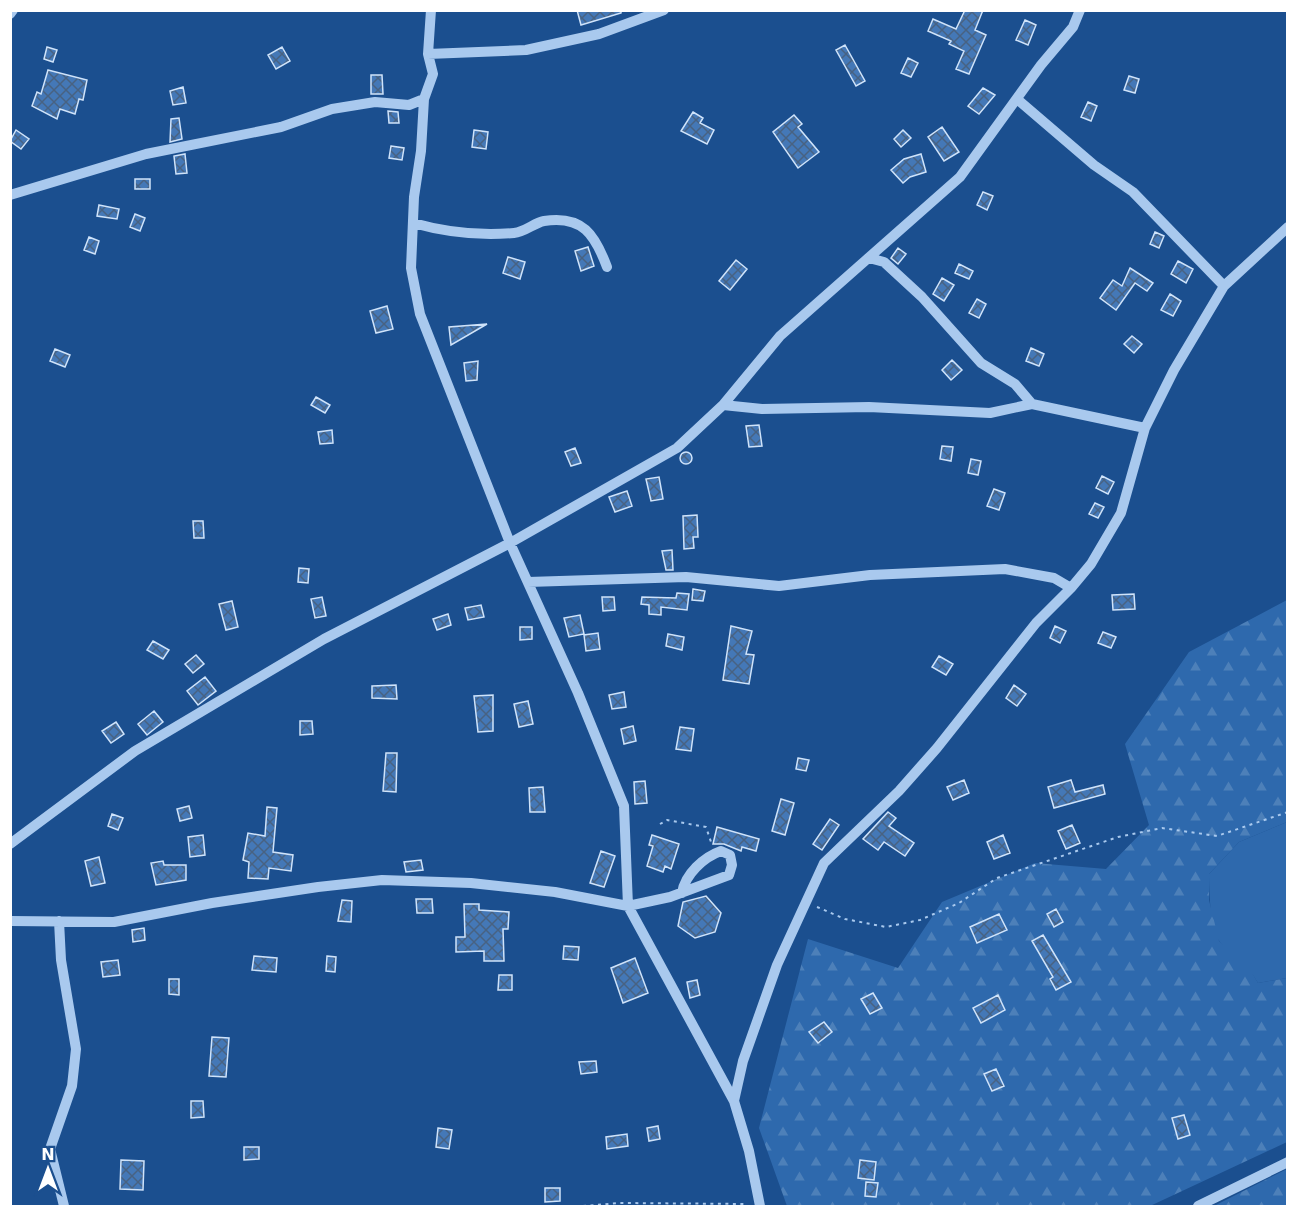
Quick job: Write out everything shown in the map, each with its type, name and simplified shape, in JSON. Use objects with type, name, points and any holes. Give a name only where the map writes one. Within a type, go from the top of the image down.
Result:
[{"type":"street","points":[[431,10],[428,54],[433,74],[424,99],[411,268],[420,314],[510,543],[579,693],[624,806],[628,906],[734,1101],[749,1151],[759,1205]]},
{"type":"street","points":[[428,54],[526,50],[599,34],[664,10]]},
{"type":"street","points":[[10,844],[135,751],[324,639],[510,543],[676,448],[723,405],[780,336],[960,177],[1073,27],[1080,10]]},
{"type":"street","points":[[10,195],[146,154],[281,127],[332,109],[375,102],[409,105],[424,99]]},
{"type":"street","points":[[1017,99],[1094,165],[1132,192],[1224,286]]},
{"type":"street","points":[[413,223],[443,231],[517,233],[543,221],[575,222],[597,240],[607,267]]},
{"type":"street","points":[[734,1101],[744,1061],[777,965],[824,863],[899,791],[937,748],[1036,623],[1091,564],[1121,513],[1145,428],[1174,370],[1224,286],[1287,227]]},
{"type":"street","points":[[869,258],[884,262],[922,297],[981,363],[1015,384],[1032,404]]},
{"type":"street","points":[[723,405],[762,409],[869,407],[990,413],[1032,404],[1145,428]]},
{"type":"street","points":[[528,582],[686,577],[779,586],[870,575],[1005,568],[1054,578],[1071,588]]},
{"type":"street","points":[[10,921],[114,922],[224,901],[382,880],[471,883],[555,892],[628,906],[682,893],[729,875],[732,865],[730,855],[721,851],[708,856],[684,883],[682,893]]},
{"type":"street","points":[[59,921],[61,960],[76,1049],[72,1086],[50,1149],[64,1206]]},
{"type":"street","points":[[1198,1206],[1287,1162]]},
{"type":"path","points":[[806,903],[844,919],[886,927],[920,920],[959,903],[997,878],[1118,837],[1162,828],[1217,836],[1287,812]]},
{"type":"path","points":[[660,824],[667,820],[706,827],[715,853]]},
{"type":"path","points":[[583,1206],[644,1202],[759,1205]]},
{"type":"green space","points":[[1287,600],[1287,822],[1239,842],[1209,874],[1209,900],[1219,941],[1248,966],[1258,983],[1287,978],[1287,1142],[1150,1206],[787,1206],[759,1128],[808,939],[898,968],[942,902],[1035,863],[1106,869],[1149,825],[1125,744],[1189,652]]},
{"type":"green space","points":[[1287,822],[1287,978],[1258,983],[1217,936],[1211,910],[1209,874],[1239,842]]},
{"type":"green space","points":[[1287,1169],[1287,1206],[1214,1206]]},
{"type":"building","points":[[577,10],[621,10],[621,13],[581,25]]},
{"type":"building","points":[[965,10],[983,10],[975,30],[986,35],[969,74],[956,69],[964,51],[949,44],[951,41],[928,31],[933,19],[956,29]]},
{"type":"building","points":[[1025,20],[1036,25],[1028,45],[1016,40]]},
{"type":"building","points":[[845,45],[865,81],[856,86],[836,50]]},
{"type":"building","points":[[47,47],[57,50],[53,62],[44,59]]},
{"type":"building","points":[[282,47],[290,61],[276,69],[268,55]]},
{"type":"building","points":[[908,58],[918,63],[911,77],[901,73]]},
{"type":"building","points":[[48,70],[87,80],[83,100],[79,99],[75,114],[60,109],[57,119],[32,106],[37,92],[41,94]]},
{"type":"building","points":[[371,75],[382,75],[383,94],[371,94]]},
{"type":"building","points":[[1129,76],[1139,79],[1135,93],[1124,90]]},
{"type":"building","points":[[183,87],[186,103],[173,105],[170,91]]},
{"type":"building","points":[[983,88],[995,95],[979,114],[968,106]]},
{"type":"building","points":[[1088,102],[1097,106],[1091,121],[1081,117]]},
{"type":"building","points":[[388,111],[398,112],[399,123],[389,123]]},
{"type":"building","points":[[693,112],[703,118],[700,123],[714,130],[707,144],[681,131]]},
{"type":"building","points":[[794,115],[802,124],[798,127],[819,152],[798,168],[773,132]]},
{"type":"building","points":[[179,118],[182,139],[170,142],[171,119]]},
{"type":"building","points":[[942,127],[959,152],[944,161],[928,137]]},
{"type":"building","points":[[16,130],[29,139],[21,149],[10,141]]},
{"type":"building","points":[[474,130],[488,132],[486,149],[472,147]]},
{"type":"building","points":[[903,130],[911,138],[901,147],[894,139]]},
{"type":"building","points":[[391,146],[404,148],[402,160],[389,158]]},
{"type":"building","points":[[185,154],[187,173],[176,174],[174,156]]},
{"type":"building","points":[[921,154],[926,172],[910,177],[903,183],[891,170],[904,159]]},
{"type":"building","points":[[135,179],[150,179],[150,189],[135,189]]},
{"type":"building","points":[[983,192],[993,196],[987,210],[977,205]]},
{"type":"building","points":[[99,205],[119,209],[117,219],[97,216]]},
{"type":"building","points":[[135,214],[145,218],[140,231],[130,227]]},
{"type":"building","points":[[1155,232],[1164,236],[1159,248],[1150,244]]},
{"type":"building","points":[[89,237],[99,241],[95,254],[84,250]]},
{"type":"building","points":[[588,247],[594,266],[581,271],[575,251]]},
{"type":"building","points":[[898,248],[906,254],[898,264],[891,258]]},
{"type":"building","points":[[508,257],[525,262],[520,279],[503,273]]},
{"type":"building","points":[[736,260],[747,269],[730,290],[719,281]]},
{"type":"building","points":[[1178,261],[1193,269],[1186,283],[1171,274]]},
{"type":"building","points":[[959,264],[973,271],[969,279],[955,273]]},
{"type":"building","points":[[1130,268],[1153,283],[1147,291],[1135,283],[1116,310],[1100,298],[1113,280],[1122,286]]},
{"type":"building","points":[[942,278],[954,285],[944,301],[933,294]]},
{"type":"building","points":[[1170,294],[1181,301],[1173,316],[1161,310]]},
{"type":"building","points":[[977,299],[986,304],[979,318],[969,313]]},
{"type":"building","points":[[387,306],[393,329],[376,333],[370,311]]},
{"type":"building","points":[[487,324],[451,345],[449,327]]},
{"type":"building","points":[[1132,336],[1142,344],[1134,353],[1124,344]]},
{"type":"building","points":[[1031,348],[1044,354],[1039,366],[1026,361]]},
{"type":"building","points":[[55,349],[70,355],[65,367],[50,361]]},
{"type":"building","points":[[952,360],[962,370],[951,380],[942,370]]},
{"type":"building","points":[[478,361],[477,380],[466,381],[464,363]]},
{"type":"building","points":[[316,397],[330,405],[325,413],[311,405]]},
{"type":"building","points":[[759,425],[762,446],[749,447],[746,426]]},
{"type":"building","points":[[332,430],[333,443],[320,444],[318,432]]},
{"type":"building","points":[[942,446],[953,447],[951,461],[940,459]]},
{"type":"building","points":[[575,448],[581,463],[571,466],[565,452]]},
{"type":"building","points":[[688,452],[692,458],[688,464],[684,464],[680,456]]},
{"type":"building","points":[[971,459],[981,461],[978,475],[968,473]]},
{"type":"building","points":[[1102,476],[1114,482],[1108,494],[1096,488]]},
{"type":"building","points":[[659,477],[663,499],[651,501],[646,479]]},
{"type":"building","points":[[994,489],[1005,493],[999,510],[987,506]]},
{"type":"building","points":[[627,491],[632,506],[615,512],[609,497]]},
{"type":"building","points":[[1095,503],[1104,507],[1098,518],[1089,514]]},
{"type":"building","points":[[697,515],[698,537],[693,537],[694,548],[684,549],[683,516]]},
{"type":"building","points":[[193,521],[203,521],[204,538],[194,538]]},
{"type":"building","points":[[672,550],[673,570],[666,570],[662,551]]},
{"type":"building","points":[[299,568],[309,569],[308,583],[298,582]]},
{"type":"building","points":[[693,589],[705,591],[703,601],[692,600]]},
{"type":"building","points":[[677,593],[689,594],[687,610],[661,607],[661,615],[649,614],[649,605],[641,604],[642,597],[676,598]]},
{"type":"building","points":[[1134,594],[1135,609],[1113,610],[1112,595]]},
{"type":"building","points":[[322,597],[326,616],[315,618],[311,599]]},
{"type":"building","points":[[602,597],[614,597],[615,610],[603,611]]},
{"type":"building","points":[[232,601],[238,627],[226,630],[219,604]]},
{"type":"building","points":[[481,605],[484,617],[468,620],[465,608]]},
{"type":"building","points":[[448,614],[451,625],[437,630],[433,619]]},
{"type":"building","points":[[580,615],[584,634],[569,637],[564,618]]},
{"type":"building","points":[[731,626],[752,631],[746,654],[754,655],[749,684],[723,680]]},
{"type":"building","points":[[1055,626],[1066,631],[1060,643],[1050,638]]},
{"type":"building","points":[[520,627],[532,627],[532,639],[520,640]]},
{"type":"building","points":[[1103,632],[1116,637],[1111,648],[1098,643]]},
{"type":"building","points":[[598,633],[600,649],[586,651],[584,635]]},
{"type":"building","points":[[668,634],[684,637],[682,650],[666,646]]},
{"type":"building","points":[[153,641],[169,650],[163,659],[147,650]]},
{"type":"building","points":[[196,655],[204,664],[193,673],[185,664]]},
{"type":"building","points":[[939,656],[953,664],[946,675],[932,667]]},
{"type":"building","points":[[205,677],[216,691],[198,705],[187,691]]},
{"type":"building","points":[[396,685],[397,699],[372,698],[372,686]]},
{"type":"building","points":[[1014,685],[1026,694],[1017,706],[1006,698]]},
{"type":"building","points":[[624,692],[626,707],[612,709],[609,695]]},
{"type":"building","points":[[493,695],[493,731],[478,732],[474,696]]},
{"type":"building","points":[[528,701],[533,724],[519,727],[514,704]]},
{"type":"building","points":[[154,711],[163,722],[147,735],[138,724]]},
{"type":"building","points":[[300,721],[312,721],[313,734],[300,735]]},
{"type":"building","points":[[116,722],[124,734],[111,743],[102,731]]},
{"type":"building","points":[[633,726],[636,741],[624,744],[621,729]]},
{"type":"building","points":[[680,727],[694,729],[691,751],[676,749]]},
{"type":"building","points":[[386,753],[397,753],[396,792],[383,791]]},
{"type":"building","points":[[798,758],[809,760],[806,771],[796,769]]},
{"type":"building","points":[[964,780],[969,793],[953,800],[947,787]]},
{"type":"building","points":[[1071,780],[1075,792],[1103,785],[1105,794],[1054,808],[1048,787]]},
{"type":"building","points":[[645,781],[647,803],[635,804],[634,782]]},
{"type":"building","points":[[543,787],[545,812],[530,812],[529,788]]},
{"type":"building","points":[[781,799],[794,803],[785,835],[772,831]]},
{"type":"building","points":[[189,806],[192,818],[180,821],[177,809]]},
{"type":"building","points":[[267,807],[277,808],[273,852],[293,855],[291,871],[269,868],[268,879],[248,878],[249,862],[243,860],[248,833],[265,836]]},
{"type":"building","points":[[888,812],[896,818],[889,826],[914,843],[905,856],[884,842],[878,850],[863,839]]},
{"type":"building","points":[[112,814],[123,818],[118,830],[108,826]]},
{"type":"building","points":[[830,819],[839,825],[822,850],[813,844]]},
{"type":"building","points":[[1072,825],[1080,843],[1066,849],[1058,831]]},
{"type":"building","points":[[717,827],[759,839],[756,851],[742,847],[741,851],[724,844],[713,844]]},
{"type":"building","points":[[203,835],[205,855],[190,857],[188,837]]},
{"type":"building","points":[[652,835],[679,844],[671,869],[665,866],[663,872],[647,866],[653,846],[649,845]]},
{"type":"building","points":[[1003,835],[1010,853],[994,859],[987,842]]},
{"type":"building","points":[[601,851],[615,856],[604,887],[590,883]]},
{"type":"building","points":[[99,857],[105,883],[91,886],[85,861]]},
{"type":"building","points":[[421,860],[423,870],[406,872],[404,862]]},
{"type":"building","points":[[163,861],[164,865],[186,865],[186,880],[156,885],[151,863]]},
{"type":"building","points":[[706,896],[721,913],[715,932],[695,938],[678,926],[683,902]]},
{"type":"building","points":[[416,899],[432,899],[433,913],[417,913]]},
{"type":"building","points":[[342,900],[352,901],[351,922],[338,921]]},
{"type":"building","points":[[464,904],[479,904],[479,910],[509,912],[508,929],[503,929],[504,961],[484,961],[484,951],[456,952],[456,937],[465,937]]},
{"type":"building","points":[[1056,909],[1063,922],[1054,927],[1047,914]]},
{"type":"building","points":[[999,914],[1007,930],[977,943],[970,927]]},
{"type":"building","points":[[144,928],[145,940],[133,942],[132,930]]},
{"type":"building","points":[[1043,935],[1071,982],[1056,990],[1050,979],[1053,977],[1032,941]]},
{"type":"building","points":[[564,946],[579,947],[578,960],[563,959]]},
{"type":"building","points":[[254,956],[277,958],[276,972],[252,970]]},
{"type":"building","points":[[327,956],[336,957],[335,972],[326,971]]},
{"type":"building","points":[[635,958],[648,993],[623,1003],[611,968]]},
{"type":"building","points":[[118,960],[120,975],[103,977],[101,962]]},
{"type":"building","points":[[499,975],[512,975],[512,990],[498,990]]},
{"type":"building","points":[[169,979],[179,979],[179,995],[169,994]]},
{"type":"building","points":[[697,980],[700,995],[690,998],[687,982]]},
{"type":"building","points":[[873,993],[882,1008],[870,1014],[861,999]]},
{"type":"building","points":[[998,995],[1005,1010],[981,1023],[973,1008]]},
{"type":"building","points":[[824,1022],[832,1032],[818,1043],[809,1032]]},
{"type":"building","points":[[212,1037],[229,1038],[226,1077],[209,1076]]},
{"type":"building","points":[[596,1061],[597,1072],[581,1074],[579,1062]]},
{"type":"building","points":[[996,1069],[1004,1086],[992,1091],[984,1074]]},
{"type":"building","points":[[191,1101],[203,1101],[204,1117],[191,1118]]},
{"type":"building","points":[[1184,1115],[1190,1135],[1178,1139],[1172,1118]]},
{"type":"building","points":[[658,1126],[660,1139],[649,1141],[647,1128]]},
{"type":"building","points":[[438,1128],[452,1130],[449,1149],[436,1147]]},
{"type":"building","points":[[627,1134],[628,1146],[607,1149],[606,1137]]},
{"type":"building","points":[[244,1147],[259,1147],[259,1159],[244,1160]]},
{"type":"building","points":[[121,1160],[144,1161],[143,1190],[120,1189]]},
{"type":"building","points":[[860,1160],[876,1162],[874,1180],[858,1178]]},
{"type":"building","points":[[866,1182],[878,1183],[876,1197],[865,1196]]},
{"type":"building","points":[[545,1188],[560,1188],[560,1201],[545,1202]]}]
